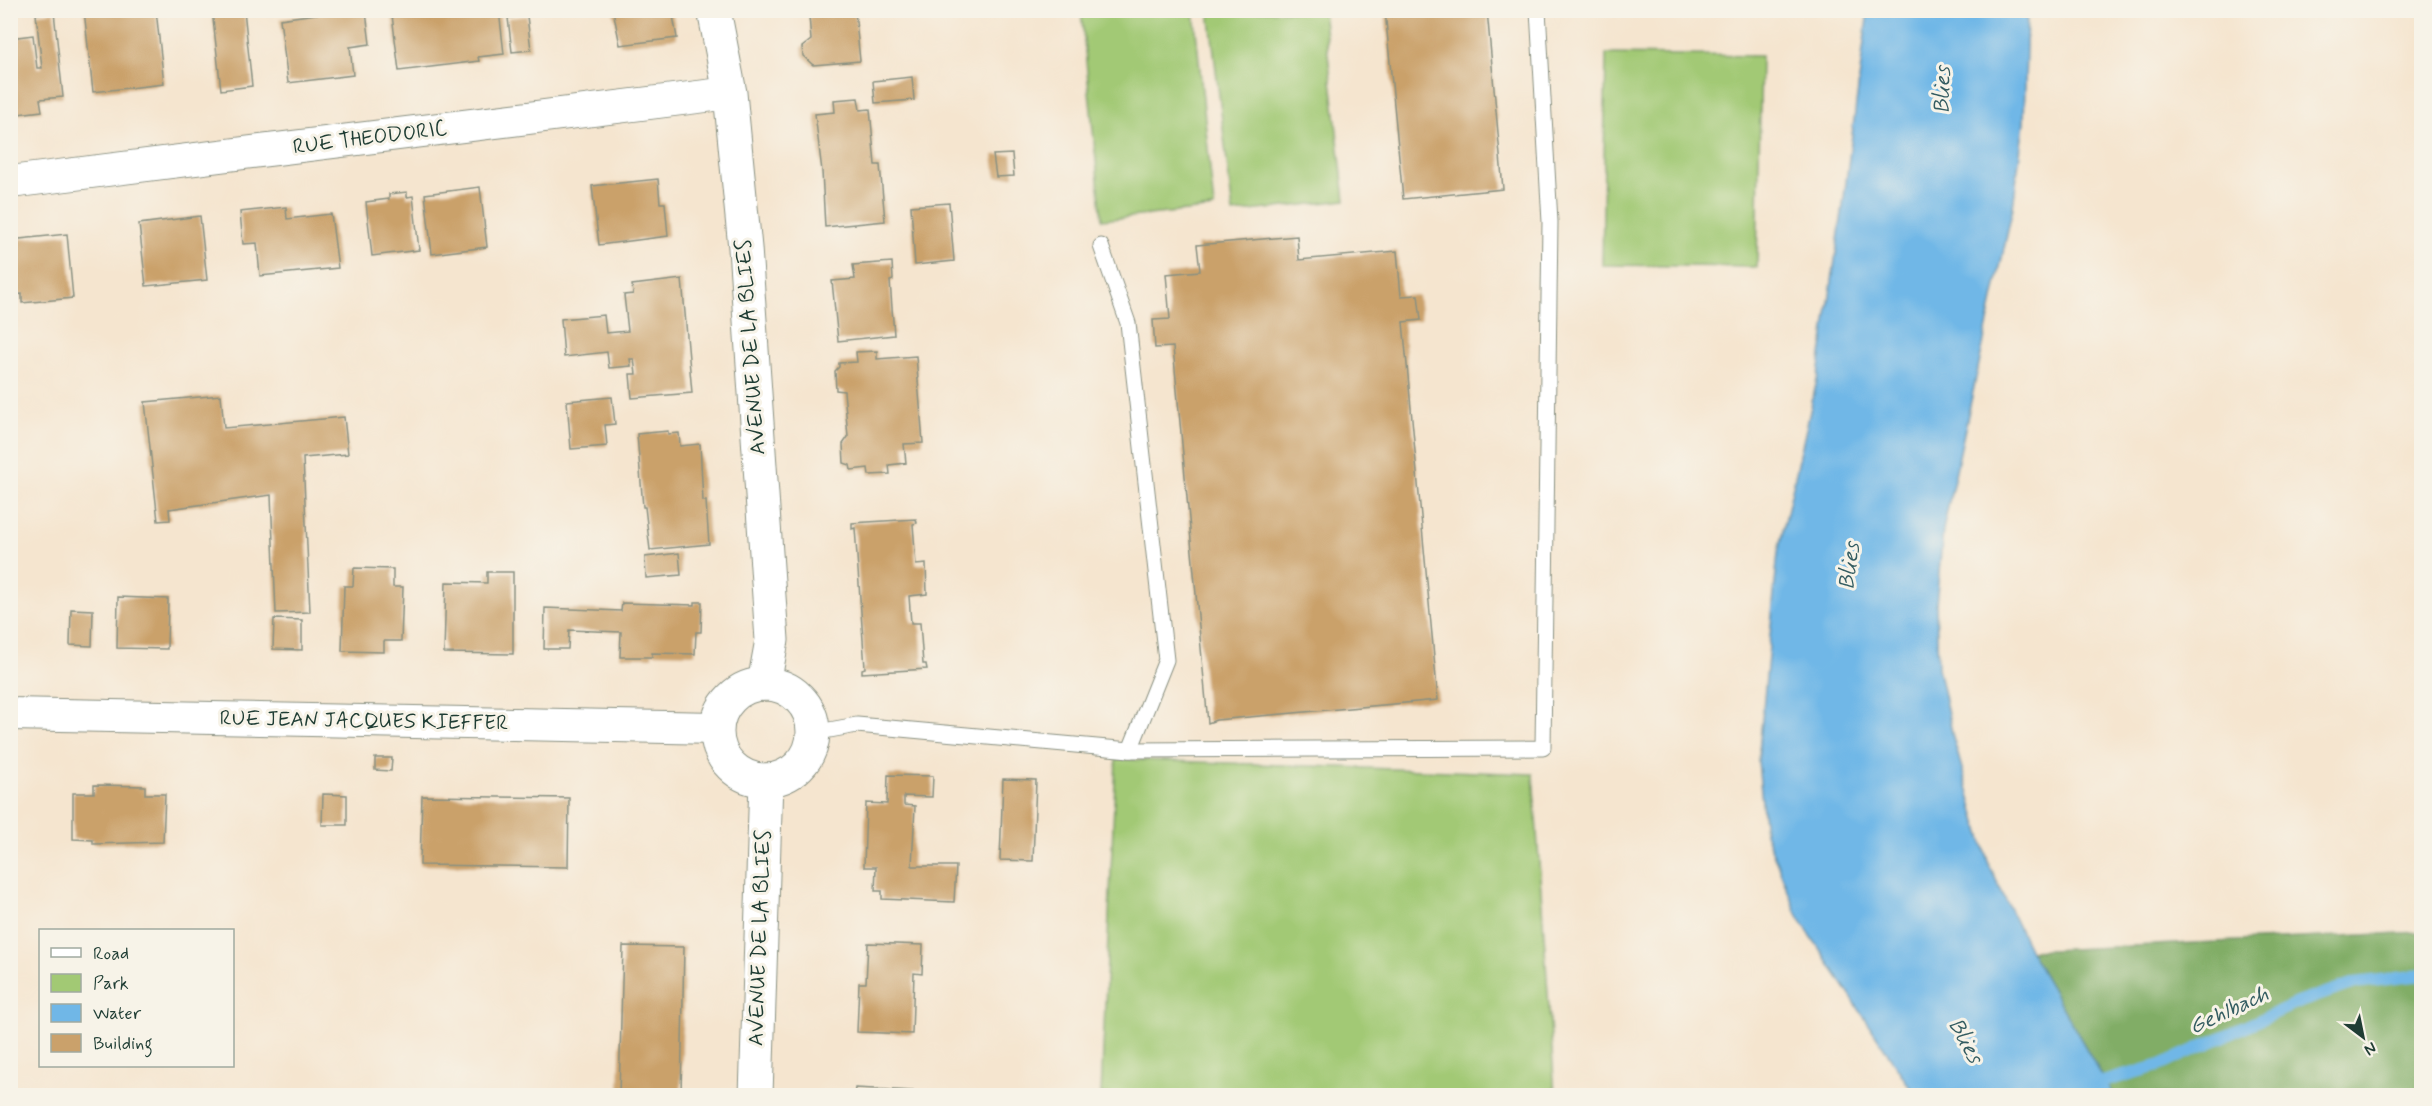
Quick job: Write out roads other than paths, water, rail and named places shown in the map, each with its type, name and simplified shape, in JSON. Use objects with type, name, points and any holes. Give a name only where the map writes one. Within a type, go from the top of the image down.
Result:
[{"type":"main road","name":"AVENUE DE LA BLIES","points":[[714,10],[730,93],[745,248],[772,640],[764,684]]},
{"type":"main road","points":[[764,684],[779,686],[798,699],[810,717],[813,733],[804,760],[781,777],[766,780],[743,774],[724,759],[718,743],[717,728],[720,714],[732,697],[750,687],[764,684]]},
{"type":"main road","name":"AVENUE DE LA BLIES","points":[[756,1095],[766,780]]},
{"type":"street","name":"RUE THEODORIC","points":[[10,182],[730,93]]},
{"type":"street","name":"RUE JEAN JACQUES KIEFFER","points":[[10,714],[717,728]]},
{"type":"lane","points":[[813,733],[857,725],[1130,750],[1543,748],[1550,222],[1538,10]]},
{"type":"lane","points":[[1101,246],[1128,323],[1166,660],[1130,750]]},
{"type":"water","name":"Blies","points":[[1868,11],[2027,11],[2024,122],[2013,207],[1943,530],[1936,604],[1938,668],[1953,737],[1989,865],[2030,951],[2113,1095],[1915,1095],[1798,916],[1765,833],[1758,761],[1778,552],[1818,376]]},
{"type":"waterway","name":"Gehlbach","points":[[2089,1086],[2161,1065],[2297,1003],[2355,983],[2422,975]]}]
